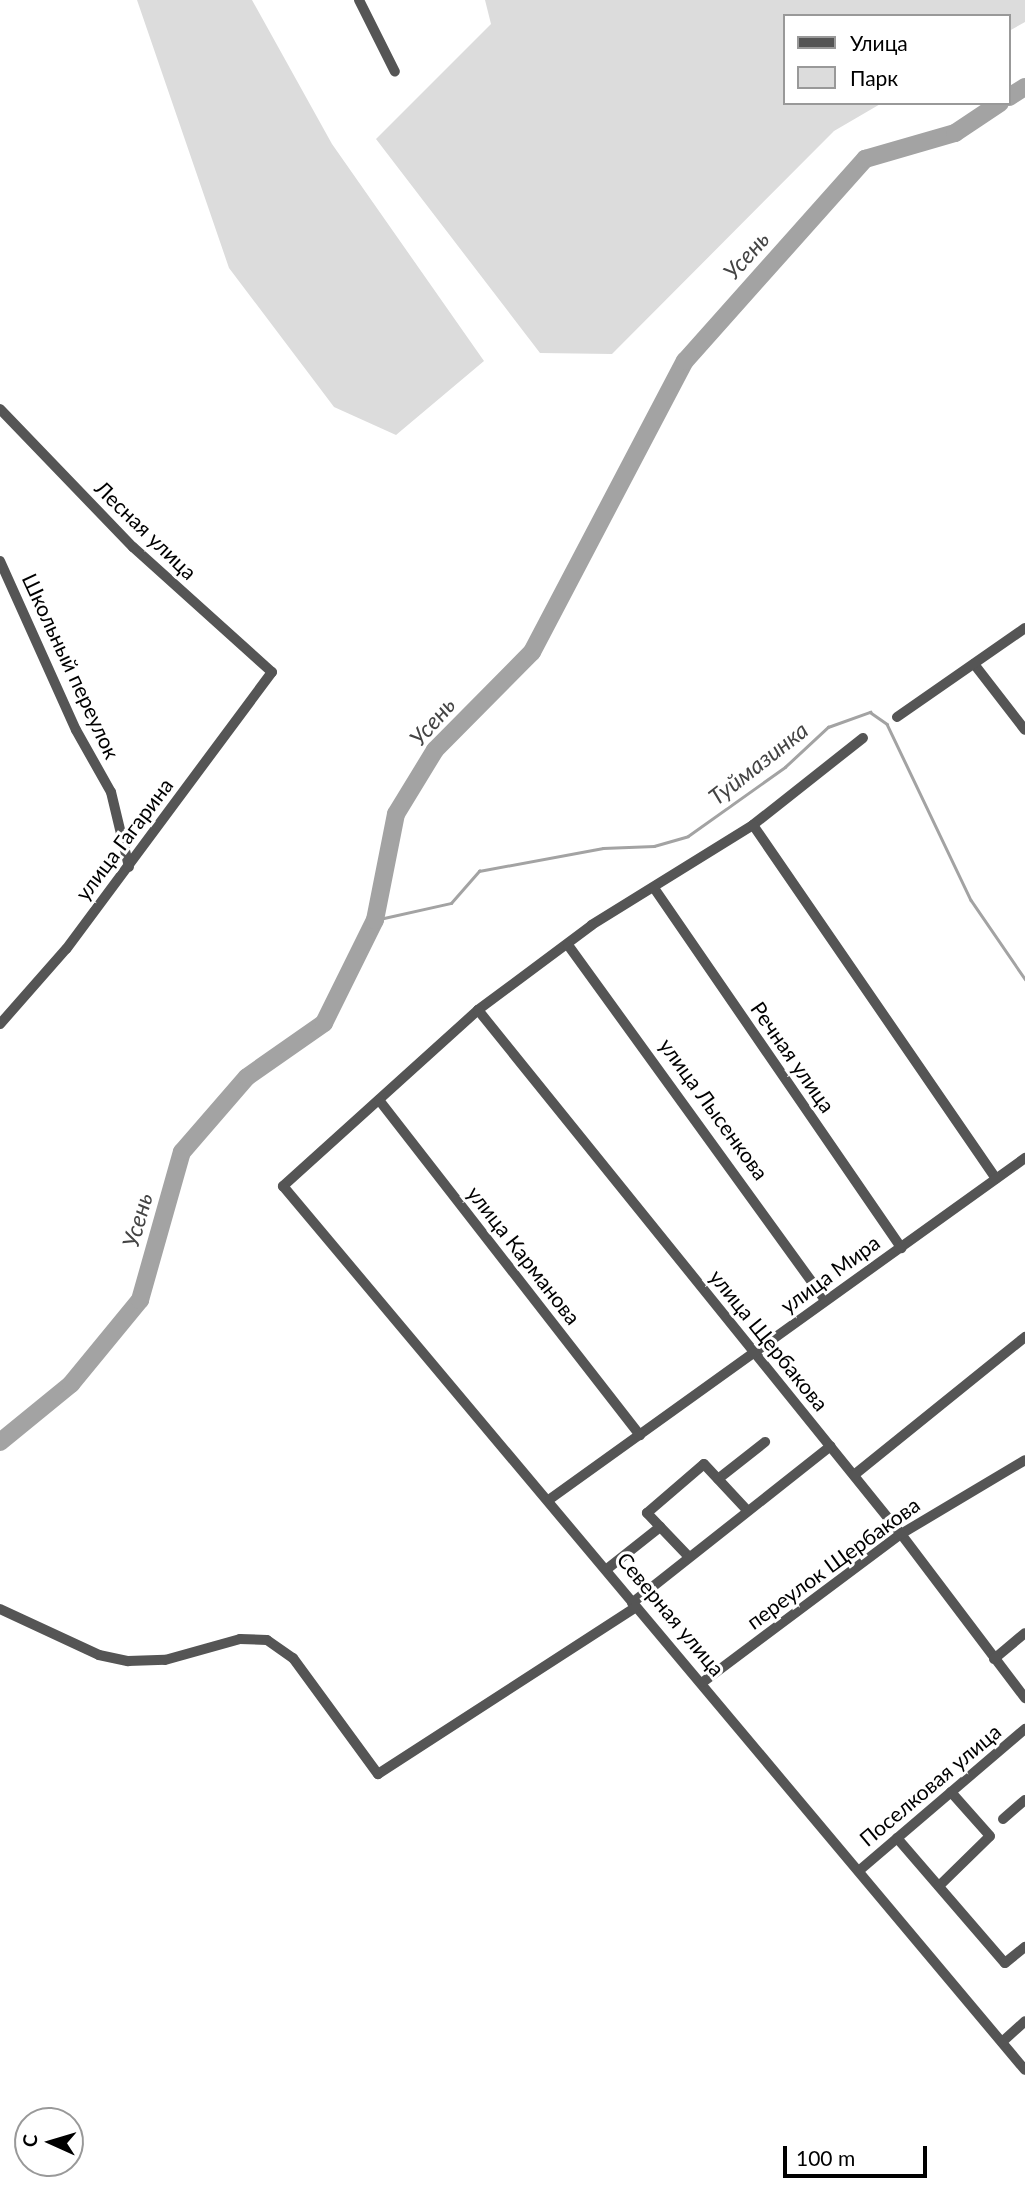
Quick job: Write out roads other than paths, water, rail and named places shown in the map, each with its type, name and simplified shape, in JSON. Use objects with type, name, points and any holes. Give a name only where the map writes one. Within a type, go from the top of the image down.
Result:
[{"type":"street","points":[[359,0],[394,72]]},
{"type":"street","name":"Лесная улица","points":[[0,409],[133,547],[272,672]]},
{"type":"street","name":"Школьный переулок","points":[[0,561],[76,730],[111,793],[129,867]]},
{"type":"street","points":[[897,717],[1025,628]]},
{"type":"street","points":[[974,664],[1025,730]]},
{"type":"street","name":"улица Гагарина","points":[[0,1024],[129,867],[272,672]]},
{"type":"street","points":[[379,1100],[478,1010],[568,944],[753,825],[863,738]]},
{"type":"street","points":[[753,825],[996,1179]]},
{"type":"street","name":"Речная улица","points":[[654,888],[901,1248]]},
{"type":"street","name":"улица Лысенкова","points":[[568,944],[825,1300]]},
{"type":"street","name":"улица Щербакова","points":[[478,1010],[901,1534],[1025,1699]]},
{"type":"street","name":"Северная улица","points":[[379,1100],[283,1186],[550,1499],[634,1605],[703,1682],[1025,2070]]},
{"type":"street","name":"улица Карманова","points":[[379,1100],[640,1435]]},
{"type":"street","name":"улица Мира","points":[[550,1499],[1025,1158]]},
{"type":"street","points":[[854,1475],[1025,1337]]},
{"type":"street","points":[[718,1479],[765,1442]]},
{"type":"street","points":[[0,1609],[99,1655],[128,1661],[165,1660],[240,1639],[267,1640],[293,1658],[378,1774],[634,1605],[746,1509],[831,1446]]},
{"type":"street","name":"переулок Щербакова","points":[[703,1682],[901,1534],[1025,1460]]},
{"type":"street","points":[[689,1557],[647,1513],[704,1464],[746,1509]]},
{"type":"street","points":[[607,1569],[660,1527]]},
{"type":"street","points":[[994,1659],[1025,1633]]},
{"type":"street","name":"Поселковая улица","points":[[861,1870],[1025,1729]]},
{"type":"street","points":[[939,1886],[990,1836],[951,1792]]},
{"type":"street","points":[[1003,1819],[1025,1800]]},
{"type":"street","points":[[897,1838],[1005,1963],[1025,1947]]},
{"type":"street","points":[[1002,2042],[1025,2021]]},
{"type":"waterway","name":"Усень","points":[[1011,96],[1025,87]]},
{"type":"waterway","name":"Усень","points":[[0,1442],[71,1384],[140,1300],[182,1152],[247,1077],[324,1023],[375,920],[396,814],[435,750],[532,652],[685,361],[865,159],[955,133],[997,105]]},
{"type":"waterway","name":"Туймазинка","points":[[375,920],[451,903],[479,871],[603,848],[654,846],[688,836],[785,767],[828,727],[870,712],[887,724],[971,900],[1025,979]]}]
